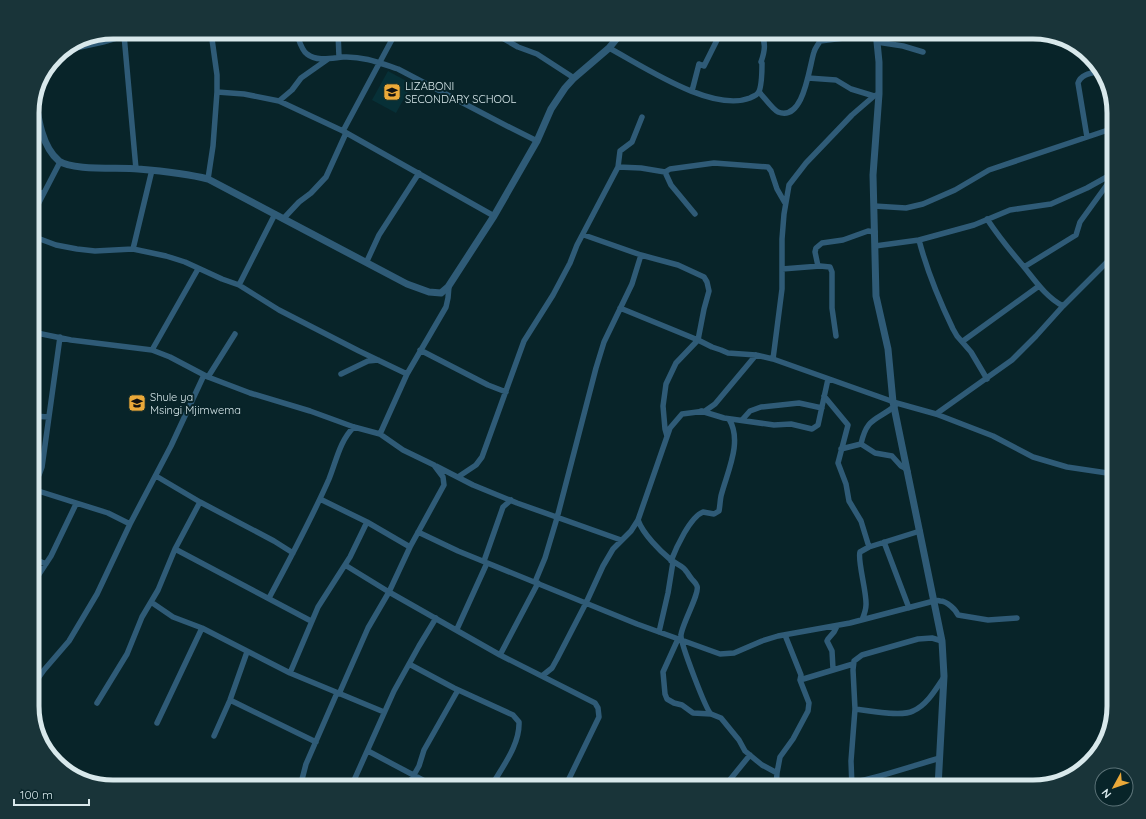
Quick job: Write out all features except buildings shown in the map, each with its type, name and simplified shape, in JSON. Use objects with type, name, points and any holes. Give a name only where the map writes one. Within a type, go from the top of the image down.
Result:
[{"type":"street","points":[[81,47],[112,39]]},
{"type":"street","points":[[124,39],[136,169]]},
{"type":"street","points":[[208,179],[214,146],[217,92],[217,75],[211,39]]},
{"type":"street","points":[[299,39],[304,52],[308,56],[313,58],[328,59],[339,57],[364,59],[379,62],[398,69],[537,141]]},
{"type":"street","points":[[338,39],[339,57]]},
{"type":"street","points":[[284,218],[300,202],[312,193],[326,177],[344,132],[392,39]]},
{"type":"street","points":[[504,39],[518,47],[536,54],[574,78]]},
{"type":"street","points":[[39,119],[46,144],[60,162],[86,168],[136,169],[182,173],[208,179],[407,284],[429,292],[441,293],[449,286],[494,216],[537,141],[551,109],[565,88],[574,78],[609,48],[616,39]]},
{"type":"street","points":[[692,91],[699,64],[704,66],[718,39]]},
{"type":"street","points":[[609,48],[665,79],[692,91],[720,100],[737,101],[755,96],[759,92],[762,62],[765,51],[764,39]]},
{"type":"street","points":[[818,39],[820,41],[834,39]]},
{"type":"street","points":[[877,39],[879,62],[876,95],[873,175],[876,296],[888,349],[894,403],[942,641],[944,677],[938,780]]},
{"type":"street","points":[[759,92],[776,110],[784,113],[792,111],[798,104],[808,78],[814,51],[820,41]]},
{"type":"street","points":[[877,42],[903,46],[923,52]]},
{"type":"street","points":[[279,101],[292,90],[301,78],[328,59]]},
{"type":"street","points":[[1087,137],[1078,83],[1080,78],[1096,73]]},
{"type":"street","points":[[808,78],[836,80],[851,89],[876,95]]},
{"type":"street","points":[[217,92],[244,94],[279,101],[344,132],[494,216]]},
{"type":"street","points":[[773,359],[781,304],[782,239],[785,203],[789,185],[806,163],[852,115],[876,95]]},
{"type":"street","points":[[458,477],[476,465],[482,457],[524,341],[558,286],[570,263],[577,245],[584,235],[618,167],[620,151],[632,142],[642,117]]},
{"type":"street","points":[[874,206],[906,208],[923,204],[955,190],[989,170],[1107,132]]},
{"type":"street","points":[[39,201],[60,162]]},
{"type":"street","points":[[618,167],[641,168],[665,172],[670,169],[714,162],[768,167],[771,171],[777,189],[785,203]]},
{"type":"street","points":[[133,248],[152,170]]},
{"type":"street","points":[[665,172],[671,185],[695,214]]},
{"type":"street","points":[[367,262],[379,235],[419,173]]},
{"type":"street","points":[[875,246],[919,240],[974,224],[1010,210],[1051,204],[1107,178]]},
{"type":"street","points":[[1024,267],[1076,235],[1080,222],[1107,184]]},
{"type":"street","points":[[39,193],[43,193]]},
{"type":"street","points":[[239,285],[275,214]]},
{"type":"street","points":[[987,219],[1009,250],[1040,286],[1053,300],[1063,306]]},
{"type":"street","points":[[818,266],[816,248],[822,243],[843,240],[868,231],[875,232]]},
{"type":"street","points":[[584,235],[641,255],[678,265],[704,277],[707,282],[709,291],[698,340],[676,363],[666,384],[663,406],[666,436]]},
{"type":"street","points":[[39,239],[56,245],[95,251],[133,248],[185,262],[198,269],[239,285],[279,310],[407,374]]},
{"type":"street","points":[[919,240],[924,260],[941,304],[957,336],[963,342],[987,379]]},
{"type":"street","points":[[500,654],[536,583],[545,558],[604,342],[632,284],[641,255]]},
{"type":"street","points":[[936,414],[1012,360],[1107,262]]},
{"type":"street","points":[[782,269],[818,266],[830,267],[832,272],[832,308],[836,336]]},
{"type":"street","points":[[152,350],[198,269]]},
{"type":"street","points":[[380,434],[407,374],[446,307],[449,286]]},
{"type":"street","points":[[963,342],[1040,286]]},
{"type":"street","points":[[620,308],[728,353],[756,355],[773,359],[894,403],[936,414],[993,436],[1033,457],[1067,467],[1107,473]]},
{"type":"street","points":[[39,334],[84,342],[152,350],[170,357],[206,376],[250,393],[380,434],[403,450],[473,485],[557,518],[621,540]]},
{"type":"street","points":[[39,677],[65,646],[97,594],[130,524],[156,476],[206,376],[235,334]]},
{"type":"street","points":[[39,474],[41,472],[60,338]]},
{"type":"street","points":[[420,350],[488,385],[506,392]]},
{"type":"street","points":[[542,676],[552,668],[586,603],[602,566],[613,549],[631,531],[638,520],[670,428],[682,414],[709,409],[715,404],[756,355]]},
{"type":"street","points":[[341,374],[368,362],[378,360]]},
{"type":"street","points":[[700,411],[716,417],[777,425],[791,424],[812,429],[818,425],[828,379]]},
{"type":"street","points":[[824,396],[848,424],[841,449],[839,466],[846,484],[849,501],[861,522],[869,547]]},
{"type":"street","points":[[742,420],[750,411],[761,407],[799,403],[822,408]]},
{"type":"street","points":[[861,444],[864,434],[871,421],[885,414],[894,403]]},
{"type":"street","points":[[39,416],[49,417]]},
{"type":"street","points":[[659,632],[668,593],[672,561],[687,529],[696,517],[703,512],[714,514],[719,511],[721,496],[730,468],[734,441],[734,429],[729,419]]},
{"type":"street","points":[[269,598],[320,499],[346,436],[354,427]]},
{"type":"street","points":[[841,449],[861,444],[874,453],[892,456],[901,466],[905,468],[908,473]]},
{"type":"street","points":[[301,780],[303,772],[316,742],[368,628],[389,592],[410,547],[444,485],[443,477],[434,465]]},
{"type":"street","points":[[156,476],[200,502],[274,541],[293,554]]},
{"type":"street","points":[[39,491],[108,513],[130,524]]},
{"type":"street","points":[[320,499],[367,522],[410,547]]},
{"type":"street","points":[[457,630],[485,562],[503,507],[511,500]]},
{"type":"street","points":[[97,703],[123,660],[142,616],[158,590],[175,549],[200,502]]},
{"type":"street","points":[[39,574],[58,543],[76,504]]},
{"type":"street","points":[[638,520],[642,529],[649,538],[672,561],[686,570],[697,587],[679,640],[663,670],[666,697],[670,701],[682,705],[693,713],[710,714],[721,718],[739,740],[742,749],[762,765],[777,773]]},
{"type":"street","points":[[290,673],[312,621],[326,594],[345,565],[367,522]]},
{"type":"street","points":[[862,620],[866,605],[864,579],[859,558],[860,552],[869,547],[920,531]]},
{"type":"street","points":[[418,532],[536,583],[679,640],[720,654],[734,653],[762,640],[837,626],[941,600],[956,611],[958,615],[988,620],[1017,618]]},
{"type":"street","points":[[884,542],[909,608]]},
{"type":"street","points":[[175,549],[312,621]]},
{"type":"street","points":[[39,561],[46,564]]},
{"type":"street","points":[[345,565],[389,592],[500,654],[592,701],[598,708],[599,717],[568,780]]},
{"type":"street","points":[[151,602],[173,616],[202,628],[290,673],[384,712]]},
{"type":"street","points":[[354,780],[384,712],[409,664],[436,618]]},
{"type":"street","points":[[833,670],[832,651],[827,641],[837,626]]},
{"type":"street","points":[[157,723],[202,628]]},
{"type":"street","points":[[776,780],[780,758],[808,711],[808,703],[800,680],[801,675],[785,635]]},
{"type":"street","points":[[852,780],[851,761],[855,708],[854,660],[862,655],[913,640],[925,638],[939,639],[942,641]]},
{"type":"street","points":[[679,640],[695,676],[707,711],[710,714]]},
{"type":"street","points":[[214,736],[230,700],[247,652]]},
{"type":"street","points":[[409,664],[458,690],[513,715],[519,722],[520,730],[516,743],[496,780]]},
{"type":"street","points":[[800,680],[853,664]]},
{"type":"street","points":[[855,708],[904,714],[910,713],[922,705],[944,677]]},
{"type":"street","points":[[411,780],[419,766],[424,750],[458,690]]},
{"type":"street","points":[[230,700],[316,742]]},
{"type":"street","points":[[368,751],[424,780]]},
{"type":"street","points":[[730,780],[750,755]]},
{"type":"street","points":[[866,780],[940,758]]},
{"type":"shaded area","name":"LIZABONI SECONDARY SCHOOL","points":[[388,71],[412,84],[396,113],[372,100]]},
{"type":"place","name":"LIZABONI SECONDARY SCHOOL","points":[[392,92]]},
{"type":"place","name":"Shule ya Msingi Mjimwema","points":[[137,403]]}]
